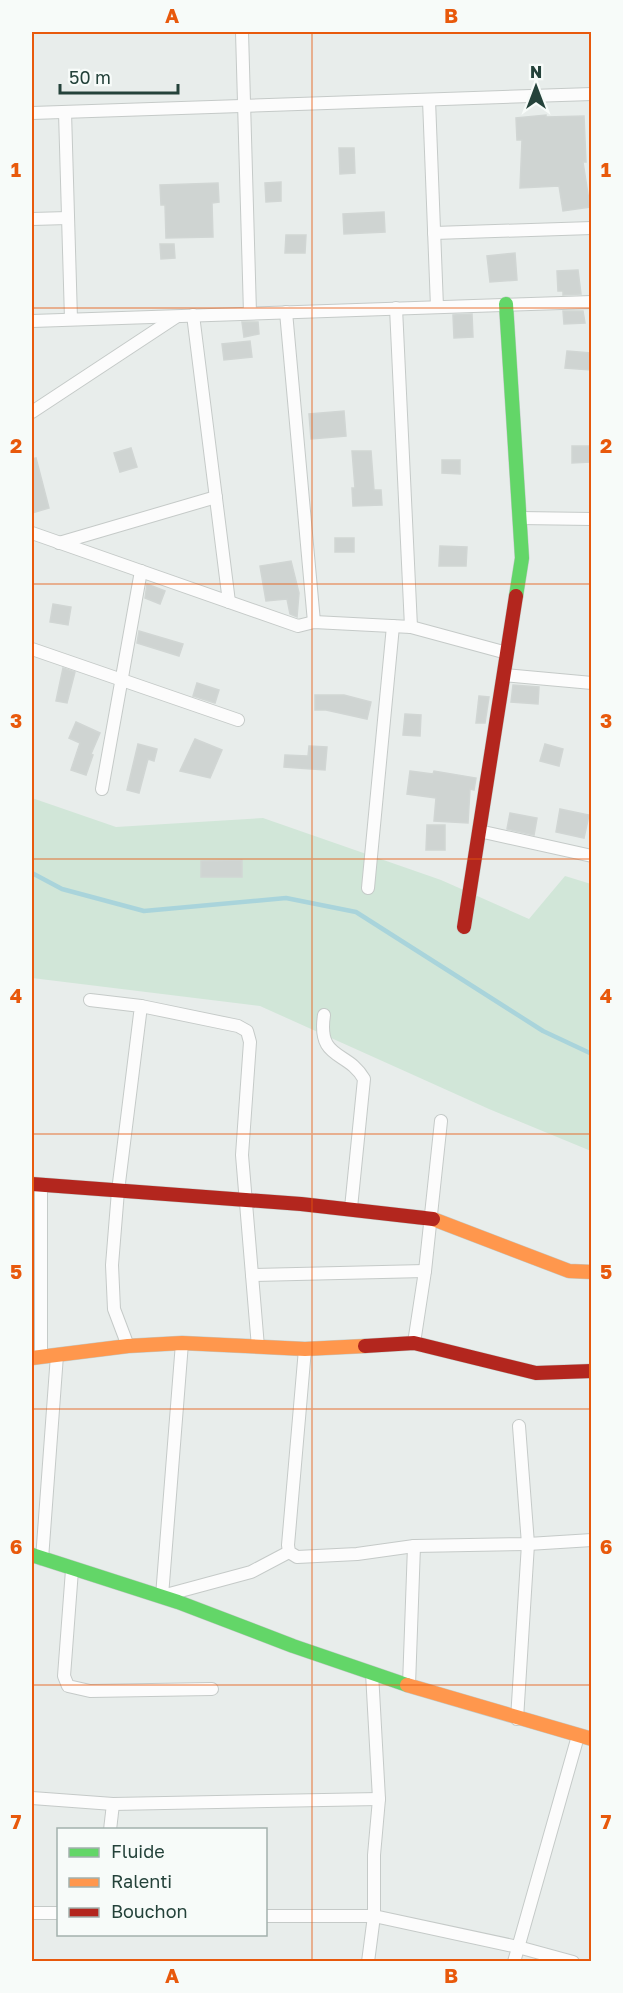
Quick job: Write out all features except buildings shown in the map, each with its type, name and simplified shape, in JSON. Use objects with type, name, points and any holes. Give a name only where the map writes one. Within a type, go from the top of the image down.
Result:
[{"type":"street","points":[[242,32],[250,313]]},
{"type":"street","points":[[32,113],[591,94]]},
{"type":"street","points":[[429,100],[437,307]]},
{"type":"street","points":[[65,112],[71,319]]},
{"type":"street","points":[[32,219],[68,218]]},
{"type":"street","points":[[434,233],[591,228]]},
{"type":"street","points":[[32,321],[591,302]]},
{"type":"street","points":[[464,927],[522,558],[506,304]]},
{"type":"street","points":[[396,308],[411,627]]},
{"type":"street","points":[[286,312],[314,622]]},
{"type":"street","points":[[193,315],[229,602]]},
{"type":"street","points":[[32,412],[177,316]]},
{"type":"street","points":[[59,543],[216,497]]},
{"type":"street","points":[[520,518],[591,519]]},
{"type":"street","points":[[32,533],[298,626],[314,622],[411,627],[507,653]]},
{"type":"street","points":[[102,789],[141,571]]},
{"type":"street","points":[[368,888],[393,626]]},
{"type":"street","points":[[32,650],[238,720]]},
{"type":"street","points":[[504,675],[591,684]]},
{"type":"street","points":[[479,831],[591,856]]},
{"type":"street","points":[[90,1000],[141,1006],[238,1026],[247,1031],[250,1042],[242,1155],[258,1347]]},
{"type":"street","points":[[128,1346],[114,1309],[112,1265],[118,1191],[141,1006]]},
{"type":"street","points":[[324,1015],[323,1040],[335,1055],[360,1072],[364,1079],[351,1208]]},
{"type":"street","points":[[414,1343],[425,1271],[441,1121]]},
{"type":"street","points":[[591,1272],[569,1271],[429,1218],[351,1208],[36,1184],[36,1357],[128,1346],[182,1343],[305,1349],[414,1343],[536,1373],[591,1371]]},
{"type":"street","points":[[252,1275],[425,1271]]},
{"type":"street","points":[[162,1596],[182,1343]]},
{"type":"street","points":[[305,1349],[289,1552],[297,1557],[357,1554],[414,1546],[528,1544],[591,1540]]},
{"type":"street","points":[[57,1355],[37,1557],[72,1570],[162,1596],[289,1645],[372,1673],[517,1719],[585,1737],[514,1962]]},
{"type":"street","points":[[517,1719],[528,1544],[519,1426]]},
{"type":"street","points":[[409,1685],[414,1546]]},
{"type":"street","points":[[162,1596],[251,1572],[289,1552]]},
{"type":"street","points":[[72,1570],[64,1676],[68,1686],[90,1691],[212,1689]]},
{"type":"street","points":[[368,1962],[374,1916],[374,1855],[379,1799],[372,1673]]},
{"type":"street","points":[[32,1798],[113,1804],[379,1799]]},
{"type":"street","points":[[110,1828],[113,1804]]},
{"type":"street","points":[[32,1913],[57,1913]]},
{"type":"street","points":[[267,1916],[374,1916],[518,1947],[573,1962]]},
{"type":"green space","points":[[32,798],[116,827],[263,818],[441,880],[529,919],[565,876],[591,884],[591,1151],[489,1109],[260,1006],[32,978]]},
{"type":"waterway","points":[[32,873],[62,889],[144,911],[286,898],[356,912],[543,1031],[592,1054]]},
{"type":"traffic: fast","points":[[506,304],[522,558],[516,596]]},
{"type":"traffic: fast","points":[[32,1555],[178,1602],[293,1646],[407,1685]]},
{"type":"traffic: slow","points":[[433,1219],[569,1271],[592,1272]]},
{"type":"traffic: slow","points":[[32,1358],[128,1346],[182,1343],[305,1349],[365,1346]]},
{"type":"traffic: slow","points":[[407,1685],[592,1739]]},
{"type":"traffic: jam","points":[[464,927],[516,596]]},
{"type":"traffic: jam","points":[[32,1184],[301,1204],[433,1219]]},
{"type":"traffic: jam","points":[[365,1346],[414,1343],[536,1373],[592,1371]]}]
